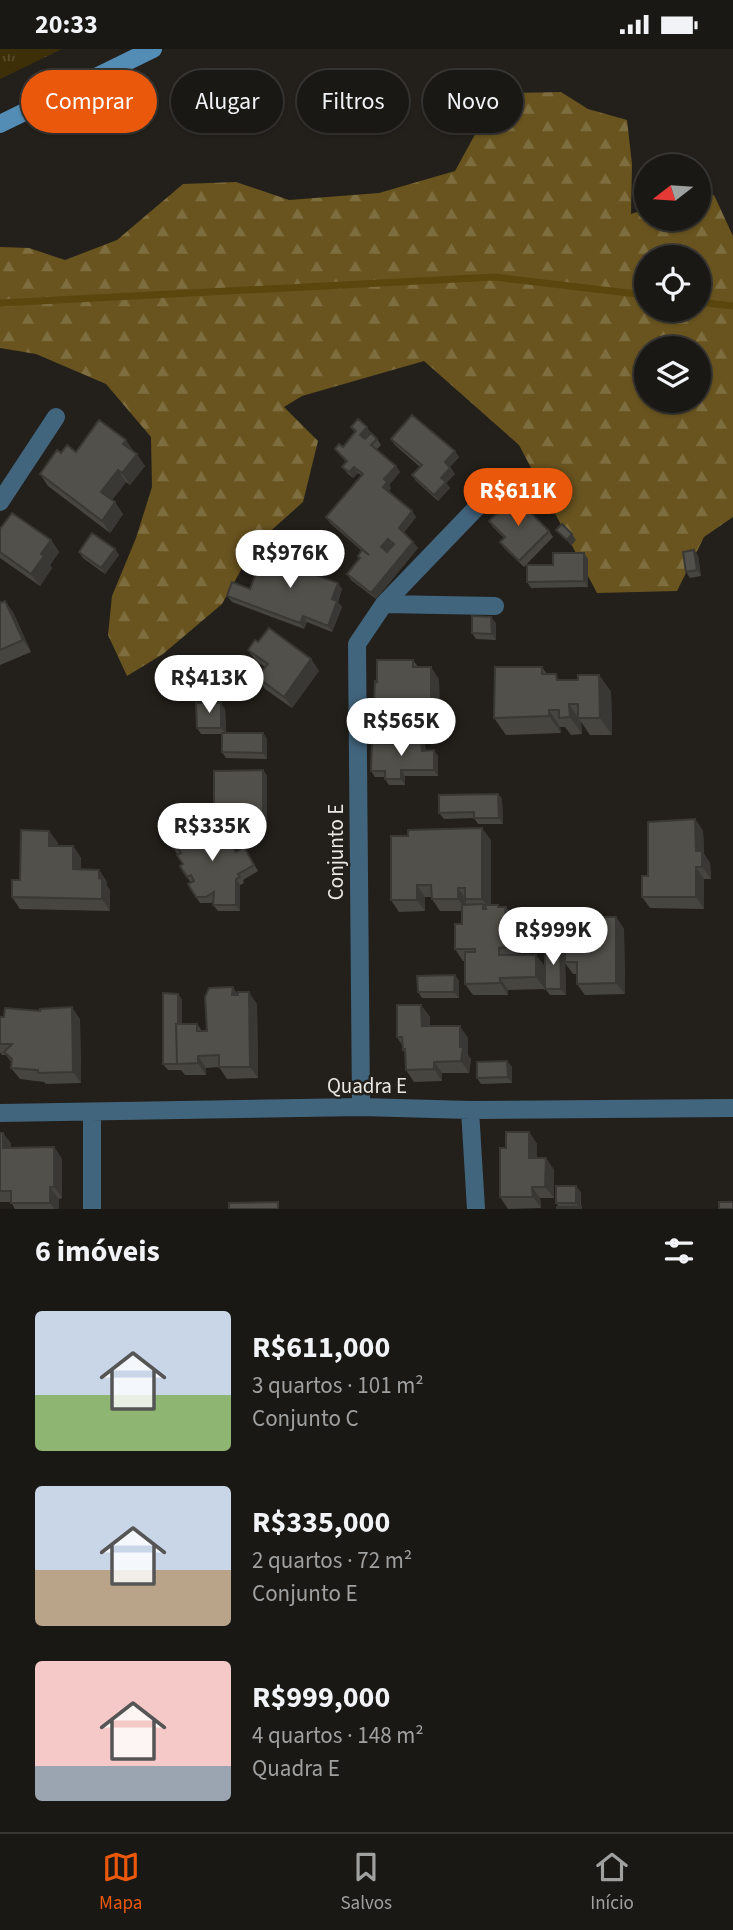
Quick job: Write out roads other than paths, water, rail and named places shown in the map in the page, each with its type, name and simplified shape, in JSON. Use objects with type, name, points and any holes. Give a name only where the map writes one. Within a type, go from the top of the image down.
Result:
[{"type":"street","points":[[0,124],[153,49]]},
{"type":"street","points":[[0,502],[55,417]]},
{"type":"street","name":"Conjunto E","points":[[361,1107],[358,645],[384,604],[506,477]]},
{"type":"street","points":[[384,604],[495,606]]},
{"type":"street","name":"Quadra E","points":[[0,1113],[361,1107],[470,1110],[733,1108]]},
{"type":"street","points":[[470,1110],[476,1209]]},
{"type":"street","points":[[92,1113],[92,1209]]},
{"type":"waterway","points":[[0,303],[494,277],[634,294]]},
{"type":"waterway","points":[[711,303],[733,306]]}]
